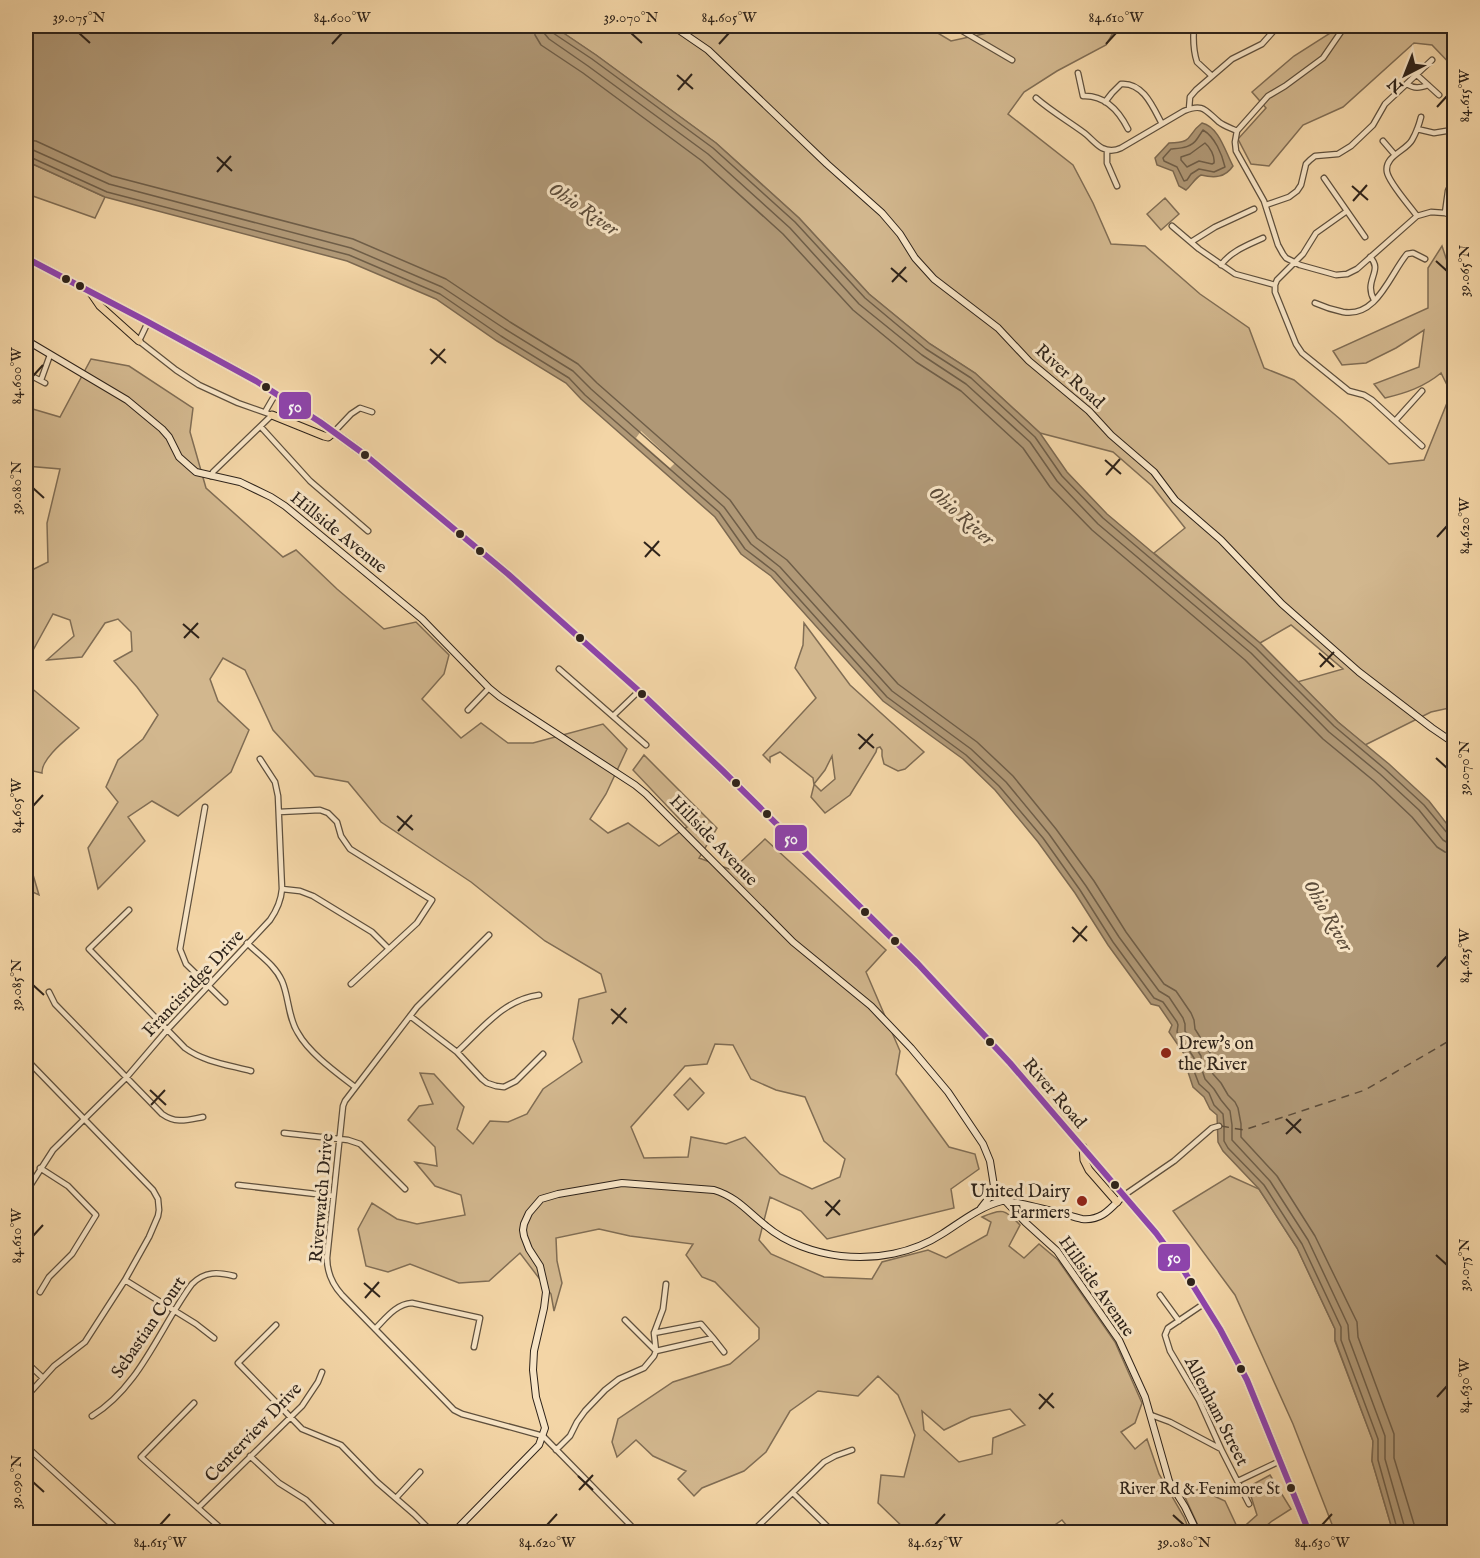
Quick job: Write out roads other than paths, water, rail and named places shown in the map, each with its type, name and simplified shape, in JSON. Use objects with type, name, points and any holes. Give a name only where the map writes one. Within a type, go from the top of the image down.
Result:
[{"type":"main road","name":"River Road","points":[[26,258],[276,393],[364,454],[508,574],[639,691],[918,964],[1002,1054],[1170,1251],[1205,1303],[1247,1380],[1309,1533]]},
{"type":"main road","points":[[90,291],[100,306],[139,340]]},
{"type":"main road","points":[[269,414],[324,436],[328,437],[334,432]]},
{"type":"main road","points":[[1083,1147],[1084,1160],[1089,1170],[1117,1202]]},
{"type":"street","name":"River Road","points":[[673,26],[708,50],[827,164],[882,213],[900,234],[915,258],[934,279],[998,328],[1029,362],[1089,411],[1110,435],[1154,472],[1176,500],[1221,540],[1282,604],[1359,672],[1455,743]]},
{"type":"street","points":[[954,26],[1012,60]]},
{"type":"street","points":[[1194,26],[1195,59],[1212,76]]},
{"type":"street","points":[[1189,109],[1192,94],[1232,59],[1262,44],[1277,26]]},
{"type":"street","points":[[1345,26],[1323,58],[1268,96],[1237,131],[1236,151],[1266,205],[1280,250],[1286,258],[1294,262],[1320,271],[1342,275],[1352,272],[1417,216],[1431,212],[1455,216]]},
{"type":"street","points":[[1266,205],[1289,197],[1297,191],[1301,185],[1306,164],[1315,156],[1338,154],[1351,146],[1373,125],[1385,104],[1432,60]]},
{"type":"street","points":[[1078,73],[1083,96],[1094,96],[1106,102],[1121,116],[1128,129]]},
{"type":"street","points":[[1417,75],[1439,95]]},
{"type":"street","points":[[1106,102],[1121,84],[1130,84],[1142,91],[1162,124]]},
{"type":"street","points":[[1407,84],[1418,88],[1428,85]]},
{"type":"street","points":[[1036,98],[1107,150],[1114,151],[1121,148],[1189,109],[1197,107],[1205,109],[1225,126],[1237,131]]},
{"type":"street","points":[[1417,216],[1392,182],[1387,169],[1395,155],[1412,140],[1421,117]]},
{"type":"street","points":[[1417,129],[1434,133],[1446,131]]},
{"type":"street","points":[[1383,141],[1395,155]]},
{"type":"street","points":[[1107,150],[1107,163],[1117,186]]},
{"type":"street","points":[[1444,213],[1448,191],[1455,177]]},
{"type":"street","points":[[1324,178],[1365,237]]},
{"type":"street","points":[[1191,242],[1225,221],[1254,210]]},
{"type":"street","points":[[1347,211],[1316,233],[1303,254],[1281,275],[1275,285],[1276,297],[1296,344],[1302,352],[1342,387],[1372,400],[1422,446]]},
{"type":"street","points":[[1172,226],[1221,265],[1239,276],[1275,285]]},
{"type":"street","points":[[1221,265],[1226,258],[1263,238]]},
{"type":"street","points":[[1315,303],[1342,312],[1351,313],[1361,310],[1374,300],[1389,282],[1407,254],[1413,253],[1425,259]]},
{"type":"street","points":[[1370,257],[1375,266],[1370,289],[1374,300]]},
{"type":"street","points":[[148,322],[139,340],[176,370],[223,397],[269,414]]},
{"type":"street","name":"Hillside Avenue","points":[[26,340],[127,400],[162,429],[169,437],[179,457],[196,472],[251,486],[299,517],[423,619],[489,688],[646,794],[793,942],[878,1013],[918,1055],[954,1101],[987,1154],[994,1186],[1004,1200],[1057,1251],[1119,1340],[1146,1397],[1166,1473],[1197,1533]]},
{"type":"street","points":[[26,373],[43,382],[50,355]]},
{"type":"street","points":[[1395,421],[1422,391]]},
{"type":"street","points":[[212,476],[213,472],[261,427],[269,414],[276,393]]},
{"type":"street","points":[[334,432],[360,408],[372,412]]},
{"type":"street","points":[[261,427],[310,481],[368,531]]},
{"type":"street","points":[[559,669],[646,745]]},
{"type":"street","points":[[468,710],[489,688]]},
{"type":"street","points":[[614,716],[639,691]]},
{"type":"street","name":"Francisridge Drive","points":[[26,1192],[53,1150],[126,1078],[276,911],[282,889],[279,796],[275,782],[260,759]]},
{"type":"street","points":[[205,807],[180,944],[181,955],[186,964],[225,1002]]},
{"type":"street","points":[[279,812],[320,810],[328,813],[336,822],[344,842],[350,849],[432,900],[417,923],[351,984]]},
{"type":"street","points":[[282,889],[300,891],[313,896],[372,932],[389,949]]},
{"type":"street","points":[[129,910],[89,949],[185,1048],[198,1056],[251,1071]]},
{"type":"street","name":"Riverwatch Drive","points":[[489,935],[410,1016],[348,1096],[343,1106],[327,1258],[330,1278],[338,1290],[458,1413],[543,1436]]},
{"type":"street","points":[[247,944],[278,974],[300,1036],[325,1063],[355,1087]]},
{"type":"street","points":[[49,992],[55,1005],[162,1114],[169,1119],[181,1121],[203,1117]]},
{"type":"street","points":[[457,1052],[508,1005],[523,998],[539,995]]},
{"type":"street","points":[[410,1016],[457,1052],[482,1079],[491,1085],[504,1087],[516,1081],[543,1054]]},
{"type":"street","points":[[26,1059],[153,1190],[158,1199],[159,1210],[149,1237],[125,1280],[85,1342],[54,1366],[26,1397]]},
{"type":"street","points":[[978,1210],[1004,1200],[1090,1220],[1104,1215],[1123,1196],[1174,1161],[1212,1128],[1218,1126]]},
{"type":"street","points":[[284,1133],[354,1142],[365,1148],[405,1189]]},
{"type":"street","points":[[40,1168],[68,1186],[96,1215],[72,1254],[49,1276],[40,1292]]},
{"type":"street","points":[[454,1533],[539,1445],[543,1436],[545,1424],[536,1397],[533,1370],[534,1351],[546,1300],[545,1285],[540,1266],[526,1244],[522,1230],[529,1213],[541,1199],[622,1183],[714,1190],[735,1199],[767,1227],[793,1243],[817,1252],[854,1257],[885,1256],[915,1248],[940,1236],[989,1200],[994,1186]]},
{"type":"street","points":[[238,1185],[333,1196]]},
{"type":"street","points":[[1019,1216],[1025,1205]]},
{"type":"street","name":"Sebastian Court","points":[[92,1416],[103,1410],[128,1384],[190,1287],[202,1276],[216,1272],[234,1276]]},
{"type":"street","points":[[125,1280],[196,1324],[214,1338]]},
{"type":"street","points":[[556,1450],[570,1436],[577,1422],[598,1396],[619,1379],[644,1368],[654,1356],[656,1350],[654,1333],[663,1309],[666,1284]]},
{"type":"street","points":[[1160,1295],[1179,1321],[1205,1303]]},
{"type":"street","points":[[375,1329],[397,1307],[412,1303],[480,1318],[474,1347]]},
{"type":"street","points":[[625,1320],[656,1350]]},
{"type":"street","name":"Allenham Street","points":[[1179,1321],[1166,1330],[1165,1335],[1169,1348],[1196,1393],[1249,1504]]},
{"type":"street","points":[[654,1333],[701,1324],[724,1352]]},
{"type":"street","points":[[276,1325],[238,1363],[306,1431],[341,1446],[432,1533]]},
{"type":"street","points":[[656,1350],[713,1338]]},
{"type":"street","points":[[26,1362],[43,1378]]},
{"type":"street","name":"Centerview Drive","points":[[198,1508],[304,1402],[322,1372]]},
{"type":"street","points":[[194,1403],[141,1457],[225,1533]]},
{"type":"street","points":[[1151,1415],[1170,1422],[1221,1449]]},
{"type":"street","points":[[543,1436],[637,1533]]},
{"type":"street","points":[[26,1446],[120,1533]]},
{"type":"street","points":[[752,1533],[824,1462],[852,1450]]},
{"type":"street","points":[[249,1456],[279,1483],[306,1500],[334,1528]]},
{"type":"street","points":[[1238,1481],[1280,1461]]},
{"type":"street","points":[[396,1498],[420,1472]]},
{"type":"street","points":[[793,1493],[832,1533]]},
{"type":"water","name":"Ohio River","points":[[26,26],[553,26],[716,143],[799,218],[869,294],[930,344],[975,373],[1040,433],[1067,472],[1107,514],[1260,643],[1338,722],[1429,801],[1454,833],[1454,1532],[1393,1532],[1372,1461],[1373,1441],[1335,1340],[1335,1329],[1297,1248],[1259,1189],[1223,1151],[1218,1142],[1217,1115],[1210,1109],[1204,1097],[1193,1087],[1188,1072],[1189,1061],[1169,1032],[1172,1025],[1159,1006],[1151,1004],[1038,842],[995,790],[963,759],[883,701],[771,576],[741,554],[715,517],[581,399],[566,383],[497,341],[436,299],[347,261],[105,197],[26,161]]},
{"type":"water","points":[[1202,123],[1208,125],[1217,134],[1233,166],[1219,176],[1201,175],[1186,190],[1179,186],[1173,171],[1157,165],[1155,158],[1169,143],[1187,140]]},
{"type":"place","name":"Drew's on the River","points":[[1166,1053]]},
{"type":"place","name":"United Dairy Farmers","points":[[1082,1201]]},
{"type":"place","name":"River Rd & Fenimore St","points":[[1291,1488]]}]
